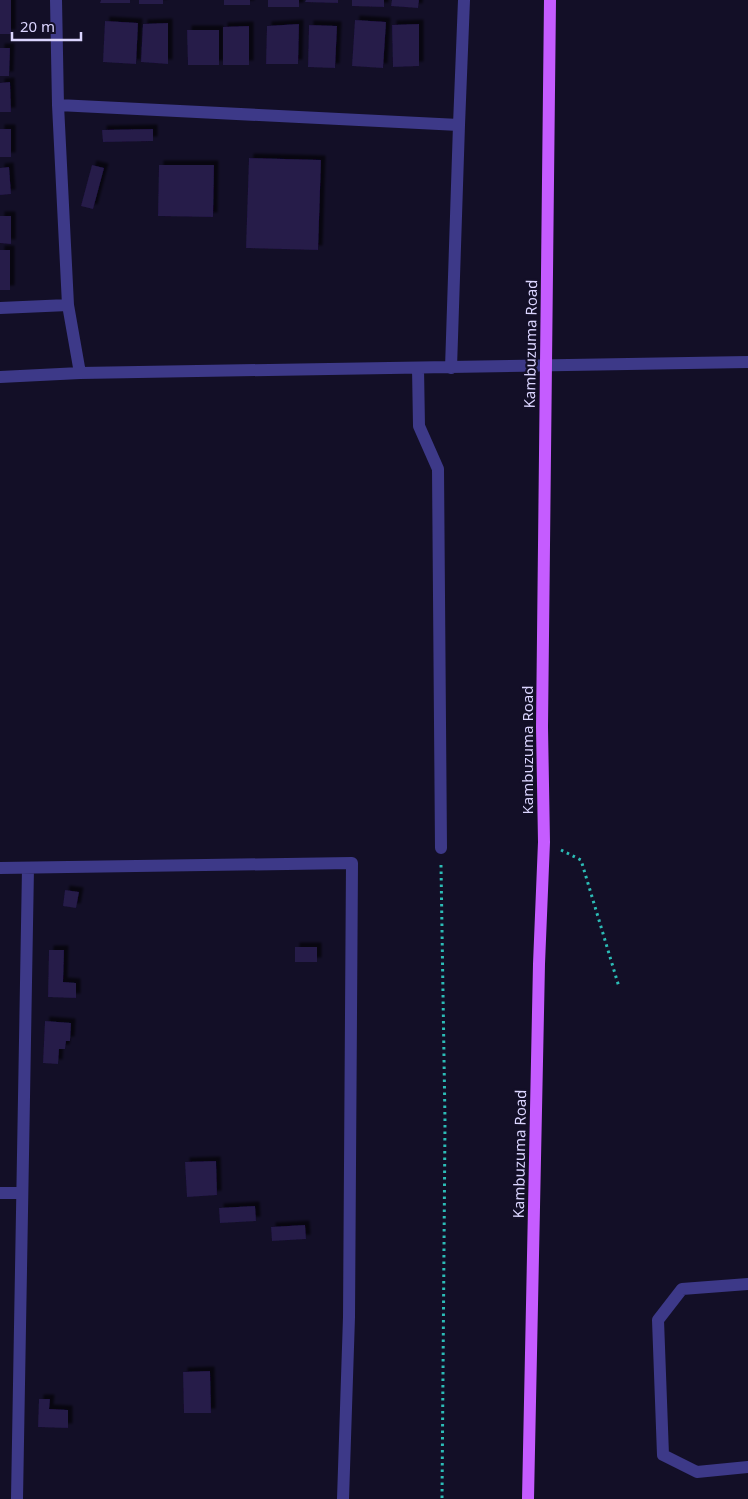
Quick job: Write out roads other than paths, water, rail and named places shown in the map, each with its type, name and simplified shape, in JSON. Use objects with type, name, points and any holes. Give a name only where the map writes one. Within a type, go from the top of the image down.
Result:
[{"type":"main road","name":"Kambuzuma Road","points":[[528,1499],[539,964],[544,842],[542,727],[550,0]]},
{"type":"street","points":[[56,0],[58,105],[68,305],[80,374]]},
{"type":"street","points":[[451,368],[464,0]]},
{"type":"street","points":[[58,105],[459,125]]},
{"type":"street","points":[[0,308],[68,305]]},
{"type":"street","points":[[0,377],[748,362]]},
{"type":"street","points":[[418,368],[419,426],[438,468],[441,848]]},
{"type":"street","points":[[0,868],[352,863],[349,1317],[343,1499]]},
{"type":"street","points":[[17,1499],[28,868]]},
{"type":"street","points":[[0,1193],[22,1193]]},
{"type":"street","points":[[748,1284],[682,1289],[658,1320],[663,1455],[697,1472],[748,1467]]}]
